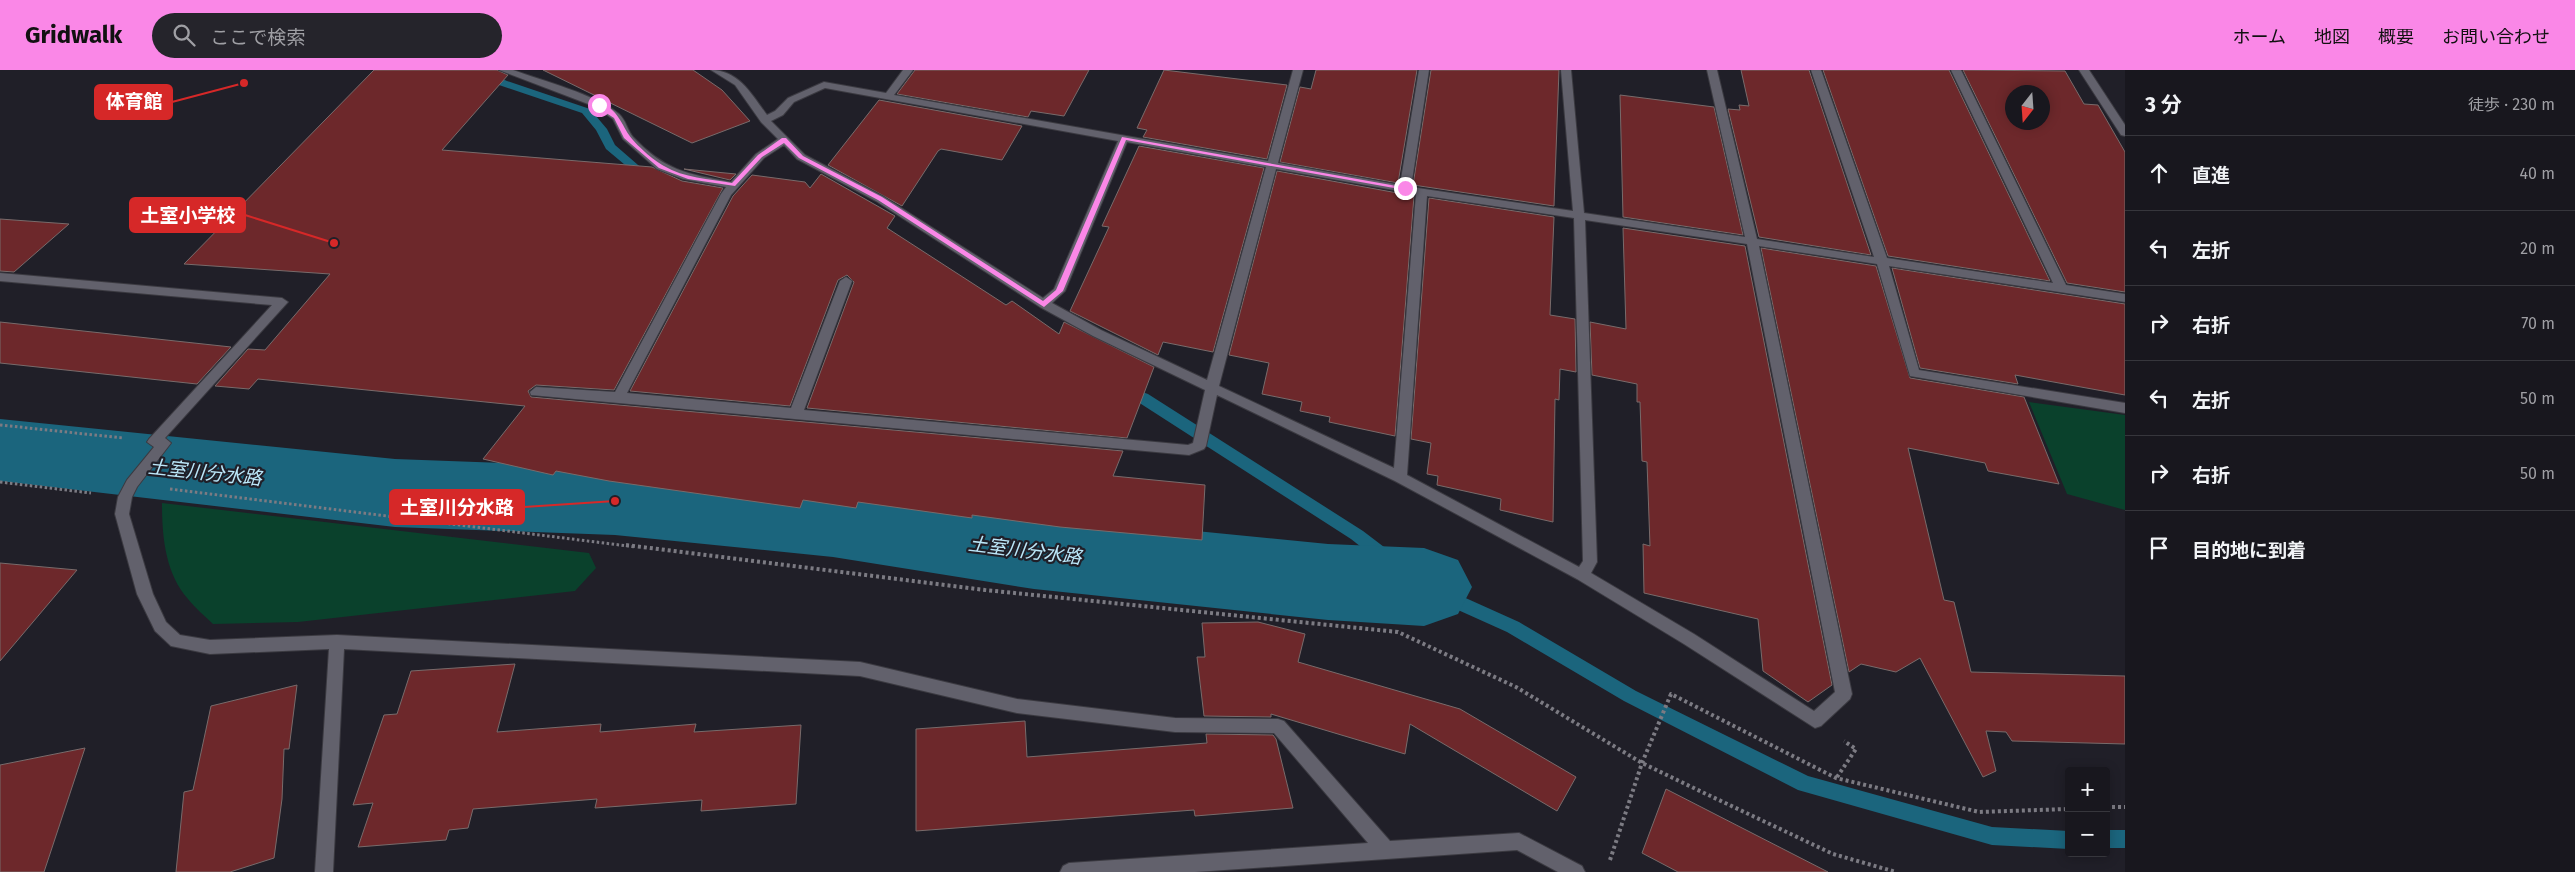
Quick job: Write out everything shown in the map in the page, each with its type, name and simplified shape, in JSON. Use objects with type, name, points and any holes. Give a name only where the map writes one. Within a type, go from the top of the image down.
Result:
[{"type":"street","points":[[504,70],[599,105],[617,117],[627,137],[661,167],[688,177],[733,185]]},
{"type":"street","points":[[716,70],[738,84],[765,120],[801,157],[880,199],[1044,304],[1097,333],[1400,477],[1582,575],[1689,639],[1814,721],[1844,694],[1752,242],[1712,70]]},
{"type":"street","points":[[888,98],[908,70]]},
{"type":"street","points":[[536,392],[619,397],[1189,450],[1199,446],[1212,387],[1298,70]]},
{"type":"street","points":[[1405,188],[1424,70]]},
{"type":"street","points":[[1566,70],[1579,217],[1590,562],[1582,575]]},
{"type":"street","points":[[1816,70],[1882,262],[1914,372],[2125,408]]},
{"type":"street","points":[[1956,70],[2062,289]]},
{"type":"street","points":[[2084,70],[2125,133]]},
{"type":"street","points":[[765,120],[779,113],[791,100],[824,86],[1422,192],[2125,298]]},
{"type":"street","points":[[1044,304],[1059,291],[1124,138]]},
{"type":"street","points":[[619,397],[726,194],[760,156],[784,140]]},
{"type":"street","points":[[1400,477],[1422,192]]},
{"type":"street","points":[[0,277],[282,302],[156,446],[129,491],[122,514],[145,594],[160,626],[176,641],[210,647],[336,642],[860,669],[1017,706],[1175,725],[1278,726],[1386,850]]},
{"type":"street","points":[[796,414],[846,281]]},
{"type":"street","points":[[324,872],[336,642]]},
{"type":"street","points":[[1069,872],[1236,866],[1386,850],[1519,841],[1576,872]]},
{"type":"path","points":[[0,425],[156,446]]},
{"type":"path","points":[[0,482],[129,491],[985,590],[1398,632],[1516,686],[1642,763],[1833,854],[1896,872]]},
{"type":"path","points":[[1609,863],[1642,763],[1671,694],[1836,778],[1979,812],[2065,809]]},
{"type":"path","points":[[2110,807],[2125,807]]},
{"type":"green space","points":[[2029,402],[2125,415],[2125,510],[2067,494]]},
{"type":"green space","points":[[162,503],[589,553],[596,568],[575,591],[298,622],[213,624],[191,602],[174,578],[166,554]]},
{"type":"building","points":[[374,70],[497,70],[508,75],[442,150],[652,167],[682,181],[723,188],[614,390],[536,385],[528,391],[531,397],[1123,451],[1113,476],[1205,485],[1202,540],[1060,527],[972,515],[972,518],[858,502],[856,508],[803,500],[800,508],[609,481],[556,471],[553,475],[483,459],[525,406],[258,379],[249,389],[215,386],[248,349],[265,350],[330,274],[184,264]]},
{"type":"building","points":[[543,70],[693,70],[722,90],[750,121],[692,143]]},
{"type":"building","points":[[915,70],[1089,70],[1064,116],[1031,111],[1028,117],[897,94]]},
{"type":"building","points":[[1164,70],[1287,85],[1267,159],[1143,137],[1147,130],[1137,128]]},
{"type":"building","points":[[1316,70],[1417,70],[1398,183],[1280,162],[1300,87],[1311,89]]},
{"type":"building","points":[[1431,70],[1559,70],[1554,206],[1413,185]]},
{"type":"building","points":[[1741,70],[1809,70],[1871,255],[1759,237],[1728,109],[1740,110],[1739,105],[1749,106]]},
{"type":"building","points":[[1823,70],[1949,70],[2050,281],[1888,256]]},
{"type":"building","points":[[1963,70],[2065,71],[2084,104],[2098,105],[2125,152],[2125,292],[2067,283]]},
{"type":"building","points":[[1620,95],[1714,107],[1743,235],[1623,217]]},
{"type":"building","points":[[879,100],[1022,126],[1002,160],[941,149],[938,151],[902,206],[828,165]]},
{"type":"building","points":[[1139,146],[1264,168],[1213,352],[1163,342],[1158,355],[1070,311],[1109,227],[1102,226]]},
{"type":"building","points":[[684,169],[736,174],[730,180]]},
{"type":"building","points":[[1277,171],[1414,196],[1395,436],[1329,422],[1330,417],[1300,411],[1302,402],[1262,394],[1269,363],[1229,355]]},
{"type":"building","points":[[821,174],[895,216],[887,228],[1006,305],[1012,301],[1059,334],[1064,322],[1154,367],[1127,438],[807,408],[854,282],[847,275],[838,280],[790,406],[630,391],[733,196],[752,175],[805,182],[810,188]]},
{"type":"building","points":[[1429,198],[1554,217],[1550,315],[1575,319],[1576,372],[1560,369],[1559,400],[1555,399],[1553,522],[1500,510],[1501,499],[1437,485],[1438,476],[1427,474],[1431,443],[1411,439]]},
{"type":"building","points":[[0,219],[69,224],[14,272],[0,271]]},
{"type":"building","points":[[1623,228],[1745,246],[1832,685],[1808,702],[1763,671],[1758,619],[1644,593],[1643,544],[1650,546],[1647,462],[1642,461],[1640,402],[1637,402],[1637,384],[1592,375],[1590,322],[1626,329]]},
{"type":"building","points":[[1761,248],[1876,266],[1910,378],[2024,397],[2059,484],[1988,471],[1985,463],[1908,448],[1944,600],[1954,602],[1971,672],[2125,676],[2125,744],[2012,741],[2006,732],[1986,731],[1996,771],[1983,777],[1920,658],[1896,672],[1861,664],[1849,672]]},
{"type":"building","points":[[1892,268],[2125,304],[2125,395],[2015,375],[2018,384],[1920,368]]},
{"type":"building","points":[[0,322],[231,347],[197,384],[0,363]]},
{"type":"building","points":[[0,563],[77,570],[0,661]]},
{"type":"building","points":[[1258,622],[1305,634],[1298,662],[1460,709],[1576,777],[1557,811],[1410,724],[1405,754],[1271,714],[1271,717],[1204,716],[1197,657],[1205,657],[1202,623]]},
{"type":"building","points":[[515,664],[497,732],[601,724],[600,732],[696,724],[694,732],[801,725],[796,804],[701,811],[702,800],[595,808],[597,799],[473,809],[468,828],[449,830],[446,840],[358,847],[373,803],[353,805],[384,715],[397,714],[411,671]]},
{"type":"building","points":[[297,685],[289,749],[284,749],[282,799],[274,858],[230,872],[176,872],[184,792],[193,790],[211,706]]},
{"type":"building","points":[[1025,721],[1027,757],[1207,743],[1206,734],[1273,735],[1276,739],[1293,808],[1195,816],[1194,810],[916,831],[916,729]]},
{"type":"building","points":[[85,748],[44,872],[0,872],[0,765]]},
{"type":"building","points":[[1666,789],[1828,872],[1678,872],[1642,853]]},
{"type":"waterway","points":[[474,70],[503,83],[586,111],[601,129],[610,147],[647,178]]},
{"type":"waterway","points":[[1125,391],[1143,398],[1357,535],[1424,587],[1513,627],[1630,696],[1805,784],[1992,836],[2065,840]]},
{"type":"waterway","name":"土室川分水路","points":[[0,450],[395,493],[615,501],[833,522],[1034,552],[1328,582],[1424,587]]},
{"type":"waterway","points":[[2110,839],[2125,839]]},
{"type":"place","name":"体育館","points":[[244,83]]},
{"type":"place","name":"土室小学校","points":[[334,243]]},
{"type":"place","name":"土室川分水路","points":[[615,501]]},
{"type":"route","points":[[599,105],[617,117],[627,137],[661,167],[688,177],[733,185],[760,156],[784,140],[801,157],[880,199],[952,247],[1044,304],[1059,291],[1124,138],[1405,188]]}]
